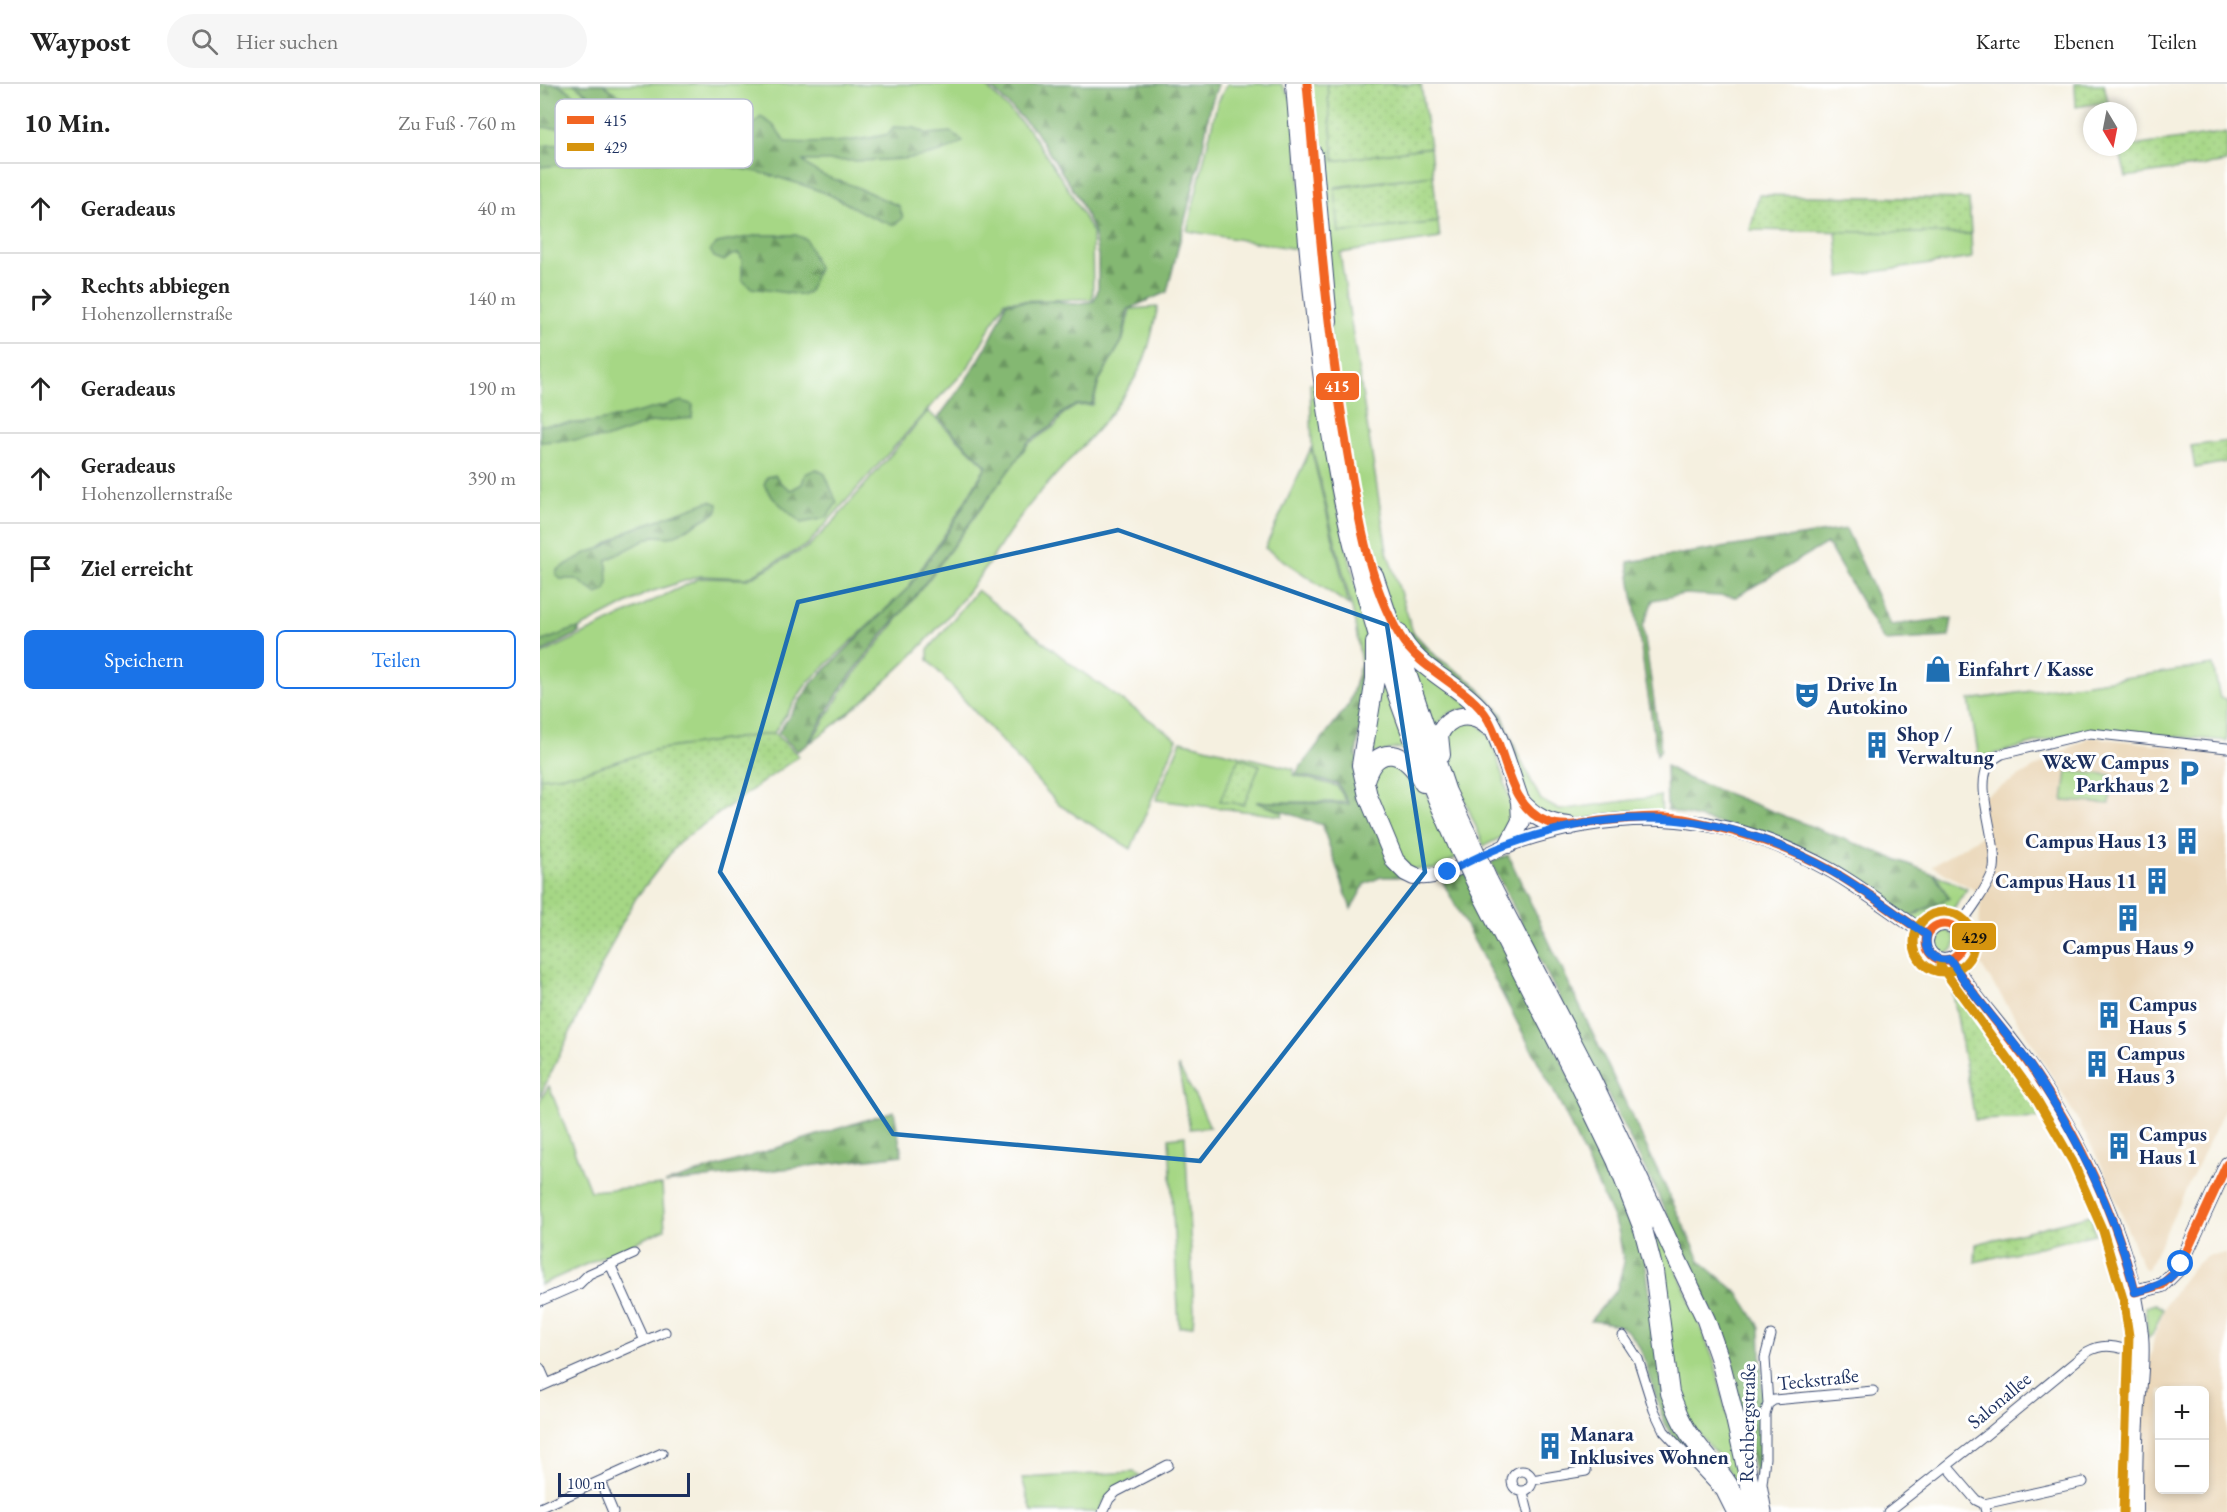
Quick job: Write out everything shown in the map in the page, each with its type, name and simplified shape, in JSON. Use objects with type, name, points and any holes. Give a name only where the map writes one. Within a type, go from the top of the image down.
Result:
[{"type":"highway","points":[[1294,84],[1313,297],[1327,408],[1342,495],[1375,628],[1441,794],[1616,1160],[1643,1229],[1654,1271],[1670,1393],[1684,1425],[1731,1486],[1742,1512]]},
{"type":"highway","points":[[1307,84],[1327,308],[1339,404],[1355,497],[1379,594],[1441,794]]},
{"type":"highway","points":[[1379,594],[1401,638],[1419,660],[1467,696],[1488,718],[1520,801],[1521,821],[1509,844]]},
{"type":"highway","points":[[1375,628],[1375,679],[1361,765],[1368,796],[1395,861],[1406,872],[1414,876]]},
{"type":"highway","points":[[1441,794],[1447,777],[1438,743],[1442,728],[1458,716],[1470,716],[1480,719],[1494,732]]},
{"type":"highway","points":[[1365,780],[1373,762],[1381,755],[1392,755],[1403,758],[1412,765],[1426,788],[1441,794]]},
{"type":"highway","points":[[1520,801],[1540,819],[1551,824],[1569,826]]},
{"type":"highway","points":[[1483,882],[1589,1074],[1687,1275],[1720,1360],[1756,1512]]},
{"type":"main road","points":[[1414,876],[1437,877],[1509,844],[1569,826],[1601,821],[1686,819],[1748,834],[1799,855],[1832,871],[1927,935]]},
{"type":"main road","points":[[1946,923],[1957,928],[1962,939],[1960,951],[1950,959],[1944,960],[1933,956],[1926,947],[1930,930],[1946,923]]},
{"type":"main road","points":[[1950,959],[1974,994],[2025,1059],[2068,1127],[2102,1199],[2131,1276],[2143,1357],[2137,1421],[2135,1512]]},
{"type":"main road","points":[[2135,1292],[2162,1285],[2180,1268],[2227,1164]]},
{"type":"street","points":[[1957,928],[1966,918],[1993,871],[1984,782],[1992,760],[2002,754],[2090,733],[2227,748]]},
{"type":"street","points":[[540,1301],[579,1284],[589,1274],[634,1254]]},
{"type":"street","points":[[610,1264],[645,1341]]},
{"type":"street","points":[[540,1368],[544,1385],[664,1332]]},
{"type":"street","name":"Rechbergstraße","points":[[1767,1512],[1762,1484],[1768,1404],[1765,1358],[1771,1335]]},
{"type":"street","points":[[1623,1336],[1638,1359],[1654,1410],[1664,1431],[1720,1492],[1731,1512]]},
{"type":"street","name":"Salonallee","points":[[1888,1512],[2075,1361],[2093,1349],[2107,1345],[2143,1357]]},
{"type":"street","name":"Teckstraße","points":[[1768,1404],[1774,1400],[1874,1391]]},
{"type":"street","points":[[540,1508],[662,1453]]},
{"type":"street","points":[[1103,1512],[1109,1499],[1116,1492],[1168,1466]]},
{"type":"street","points":[[1947,1466],[1985,1508],[2083,1482]]},
{"type":"street","points":[[1520,1471],[1524,1471],[1532,1480],[1530,1488],[1523,1492],[1512,1487],[1513,1476],[1520,1471]]},
{"type":"street","points":[[1532,1480],[1586,1471]]},
{"type":"street","points":[[600,1481],[613,1512]]},
{"type":"street","points":[[1523,1492],[1528,1512]]},
{"type":"highlighted area","points":[[1118,530],[1387,625],[1425,872],[1200,1161],[893,1134],[720,872],[798,602]]},
{"type":"shaded area","points":[[2089,737],[2227,752],[2227,1105],[2148,1269],[2143,1268],[2105,1173],[2080,1124],[2035,1048],[1977,959],[1981,894],[1932,866],[1986,833],[1981,798]]},
{"type":"shaded area","points":[[2227,1254],[2227,1512],[2135,1512],[2142,1367],[2149,1367],[2154,1337],[2166,1304],[2192,1268],[2207,1255]]},
{"type":"green space","points":[[540,84],[984,84],[1030,131],[1071,193],[1092,232],[1093,299],[1005,301],[967,369],[928,409],[807,545],[747,578],[700,576],[647,593],[540,649]]},
{"type":"green space","points":[[540,84],[562,86],[573,94],[577,99],[555,99],[555,128],[540,127]]},
{"type":"green space","points":[[574,84],[603,84],[618,95],[629,99],[593,99]]},
{"type":"green space","points":[[987,84],[1218,84],[1210,108],[1202,152],[1167,292],[1128,309],[1122,341],[1099,380],[1092,404],[1076,405],[1062,413],[1052,426],[1027,443],[910,603],[843,685],[807,745],[797,751],[778,733],[812,683],[908,588],[948,532],[987,466],[938,418],[986,348],[1006,302],[1058,301],[1073,304],[1094,301],[1098,290],[1098,256],[1093,230],[1078,197],[1034,130]]},
{"type":"green space","points":[[1227,84],[1281,84],[1296,105],[1303,250],[1187,231],[1217,104]]},
{"type":"green space","points":[[1307,84],[1327,84],[1334,161],[1430,147],[1433,175],[1336,187],[1339,232],[1438,222],[1440,238],[1340,253],[1387,551],[1413,632],[1405,643],[1379,594],[1355,497],[1339,404],[1327,308]]},
{"type":"green space","points":[[1327,84],[1421,84],[1430,147],[1334,161]]},
{"type":"green space","points":[[2075,84],[2104,84],[2108,102],[2083,102],[2083,106],[2076,107]]},
{"type":"green space","points":[[761,117],[773,125],[786,142],[850,141],[889,134],[893,127],[915,128],[928,134],[951,132],[963,141],[930,155],[909,158],[803,161],[820,174],[899,206],[903,218],[894,225],[806,186],[736,168],[753,168],[753,124]]},
{"type":"green space","points":[[2227,132],[2227,162],[2126,177],[2121,156],[2137,156],[2137,145]]},
{"type":"green space","points":[[555,145],[555,166],[540,167],[540,146]]},
{"type":"green space","points":[[1433,175],[1438,222],[1339,233],[1335,188]]},
{"type":"green space","points":[[1759,195],[1969,199],[1971,234],[1750,230]]},
{"type":"green space","points":[[1836,231],[1971,234],[1972,258],[1840,277]]},
{"type":"green space","points":[[759,235],[796,235],[806,239],[818,268],[809,292],[803,295],[751,288],[742,280],[742,260],[739,254],[732,255],[724,261],[714,257],[710,250],[717,243]]},
{"type":"green space","points":[[1158,307],[1149,346],[1138,373],[1109,415],[1038,494],[982,573],[920,648],[856,707],[810,743],[848,682],[929,579],[1028,444],[1055,426],[1063,414],[1076,406],[1093,405],[1099,381],[1123,340],[1130,309]]},
{"type":"green space","points":[[1310,383],[1315,383],[1330,477],[1365,623],[1370,663],[1361,663],[1354,617],[1312,448]]},
{"type":"green space","points":[[682,401],[693,405],[692,418],[652,422],[608,438],[540,442],[540,425],[592,422]]},
{"type":"green space","points":[[928,411],[986,466],[949,528],[907,589],[807,683],[774,733],[655,750],[580,773],[540,779],[540,655],[700,578],[748,579],[808,547],[834,521]]},
{"type":"green space","points":[[2227,441],[2227,462],[2195,468],[2191,446]]},
{"type":"green space","points":[[1311,448],[1349,605],[1265,548]]},
{"type":"green space","points":[[816,469],[825,474],[837,503],[826,518],[801,523],[773,498],[764,485],[767,477],[775,475],[791,490],[802,484],[805,474]]},
{"type":"green space","points":[[710,501],[718,504],[717,512],[680,533],[670,537],[653,536],[607,560],[608,583],[605,591],[597,594],[576,579],[560,579],[556,575],[557,570],[586,553],[601,548],[630,530]]},
{"type":"green space","points":[[1846,529],[1891,625],[1952,618],[1949,637],[1884,641],[1827,543],[1736,597],[1685,594],[1653,600],[1643,626],[1661,749],[1657,755],[1628,562]]},
{"type":"green space","points":[[977,590],[1075,667],[1177,739],[1131,849],[1059,805],[928,660],[928,650]]},
{"type":"green space","points":[[579,629],[579,633],[540,653],[540,642]]},
{"type":"green space","points":[[1413,632],[1436,656],[1474,683],[1502,714],[1517,753],[1507,766],[1494,732],[1405,643]]},
{"type":"green space","points":[[1400,645],[1472,709],[1450,713],[1442,719],[1436,729],[1425,714]]},
{"type":"green space","points":[[1361,663],[1370,663],[1356,755],[1403,877],[1381,877],[1365,884],[1351,909],[1322,825],[1256,802],[1349,804],[1338,784],[1295,774],[1349,704]]},
{"type":"green space","points":[[2213,665],[2220,698],[2227,699],[2227,741],[2089,729],[1979,758],[1969,700]]},
{"type":"green space","points":[[1380,677],[1390,691],[1412,753],[1399,748],[1366,756]]},
{"type":"green space","points":[[1461,720],[1478,723],[1491,738],[1515,816],[1506,835],[1484,846],[1445,753],[1447,729]]},
{"type":"green space","points":[[774,733],[799,756],[679,842],[636,898],[540,1096],[540,778],[580,773],[655,750]]},
{"type":"green space","points":[[1181,741],[1294,769],[1293,775],[1337,786],[1347,802],[1256,802],[1283,812],[1282,816],[1156,800]]},
{"type":"green space","points":[[1517,753],[1541,800],[1559,810],[1661,796],[1662,817],[1601,821],[1540,819],[1507,766]]},
{"type":"green space","points":[[1239,758],[1260,765],[1244,805],[1220,801]]},
{"type":"green space","points":[[1381,760],[1412,769],[1429,797],[1456,858],[1435,869],[1411,869],[1398,854],[1371,782]]},
{"type":"green space","points":[[1666,766],[1687,778],[1934,874],[1949,898],[1908,917],[1778,839],[1667,810]]},
{"type":"green space","points":[[2067,771],[2112,775],[2110,804],[2063,801]]},
{"type":"green space","points":[[1508,855],[1701,1262],[1739,1294],[1760,1327],[1763,1405],[1759,1490],[1718,1326],[1662,1203],[1491,862]]},
{"type":"green space","points":[[1465,872],[1598,1132],[1645,1259],[1664,1395],[1697,1459],[1670,1433],[1664,1422],[1646,1363],[1634,1338],[1618,1326],[1590,1321],[1617,1289],[1624,1263],[1618,1229],[1562,1107],[1443,882]]},
{"type":"green space","points":[[1935,874],[1967,889],[1946,919],[1922,927],[1909,918],[1949,898]]},
{"type":"green space","points":[[1943,930],[1952,933],[1955,942],[1952,951],[1943,954],[1934,951],[1931,942],[1934,933]]},
{"type":"green space","points":[[1961,991],[2015,1054],[2049,1118],[1975,1120],[1953,993]]},
{"type":"green space","points":[[1178,1066],[1199,1103],[1210,1127],[1190,1129]]},
{"type":"green space","points":[[549,1086],[590,1191],[662,1185],[665,1229],[540,1285],[540,1100]]},
{"type":"green space","points":[[894,1111],[902,1155],[665,1183]]},
{"type":"green space","points":[[1185,1136],[1194,1311],[1193,1326],[1179,1327],[1169,1138]]},
{"type":"green space","points":[[1630,1170],[1680,1277],[1715,1363],[1748,1505],[1722,1460],[1687,1421],[1676,1389],[1660,1257]]},
{"type":"green space","points":[[2091,1215],[2095,1234],[1975,1262],[1976,1244]]},
{"type":"green space","points":[[2155,1304],[2163,1309],[2152,1335],[2148,1337],[2145,1307]]},
{"type":"green space","points":[[1135,1472],[1140,1476],[1111,1494],[1099,1512],[1032,1512],[1022,1478]]},
{"type":"transit line","name":"415","points":[[1307,84],[1329,320],[1341,414],[1357,506],[1380,595],[1389,616],[1409,649],[1480,708],[1494,732],[1516,791],[1524,804],[1547,822],[1567,825],[1669,817],[1746,835],[1789,850],[1843,877],[1927,935]]},
{"type":"transit line","name":"429","points":[[1938,912],[1950,912],[1961,917],[1969,925],[1974,942],[1972,954],[1961,967],[1950,972],[1938,972],[1927,967],[1919,959],[1914,948],[1914,936],[1919,925],[1927,917],[1938,912]]},
{"type":"transit line","name":"415","points":[[1944,924],[1957,929],[1962,942],[1957,955],[1944,960],[1931,955],[1926,942],[1931,929],[1944,924]]},
{"type":"transit line","name":"415","points":[[1950,959],[2027,1061],[2068,1126],[2107,1208],[2135,1292],[2162,1285],[2179,1268],[2227,1164]]},
{"type":"transit line","name":"429","points":[[1940,965],[2036,1098],[2073,1162],[2103,1231],[2124,1302],[2129,1336],[2123,1512]]},
{"type":"place","name":"Einfahrt / Kasse","points":[[1938,669]]},
{"type":"place","name":"Drive In Autokino","points":[[1807,695]]},
{"type":"place","name":"Shop / Verwaltung","points":[[1877,745]]},
{"type":"place","name":"W&W Campus Parkhaus 2","points":[[2189,773]]},
{"type":"place","name":"Campus Haus 13","points":[[2187,841]]},
{"type":"place","name":"Campus Haus 11","points":[[2157,881]]},
{"type":"place","name":"Campus Haus 9","points":[[2128,918]]},
{"type":"place","name":"Campus Haus 5","points":[[2109,1015]]},
{"type":"place","name":"Campus Haus 3","points":[[2097,1064]]},
{"type":"place","name":"Campus Haus 1","points":[[2119,1146]]},
{"type":"place","name":"Manara Inklusives Wohnen","points":[[1550,1446]]},
{"type":"route","points":[[1448,872],[1492,851],[1535,835],[1569,826],[1635,818],[1686,819],[1711,824],[1748,834],[1832,871],[1927,935],[1926,947],[1929,952],[1938,959],[1950,959],[1974,994],[2025,1059],[2047,1091],[2081,1151],[2119,1242],[2135,1292],[2162,1285],[2180,1268],[2181,1264]]}]
